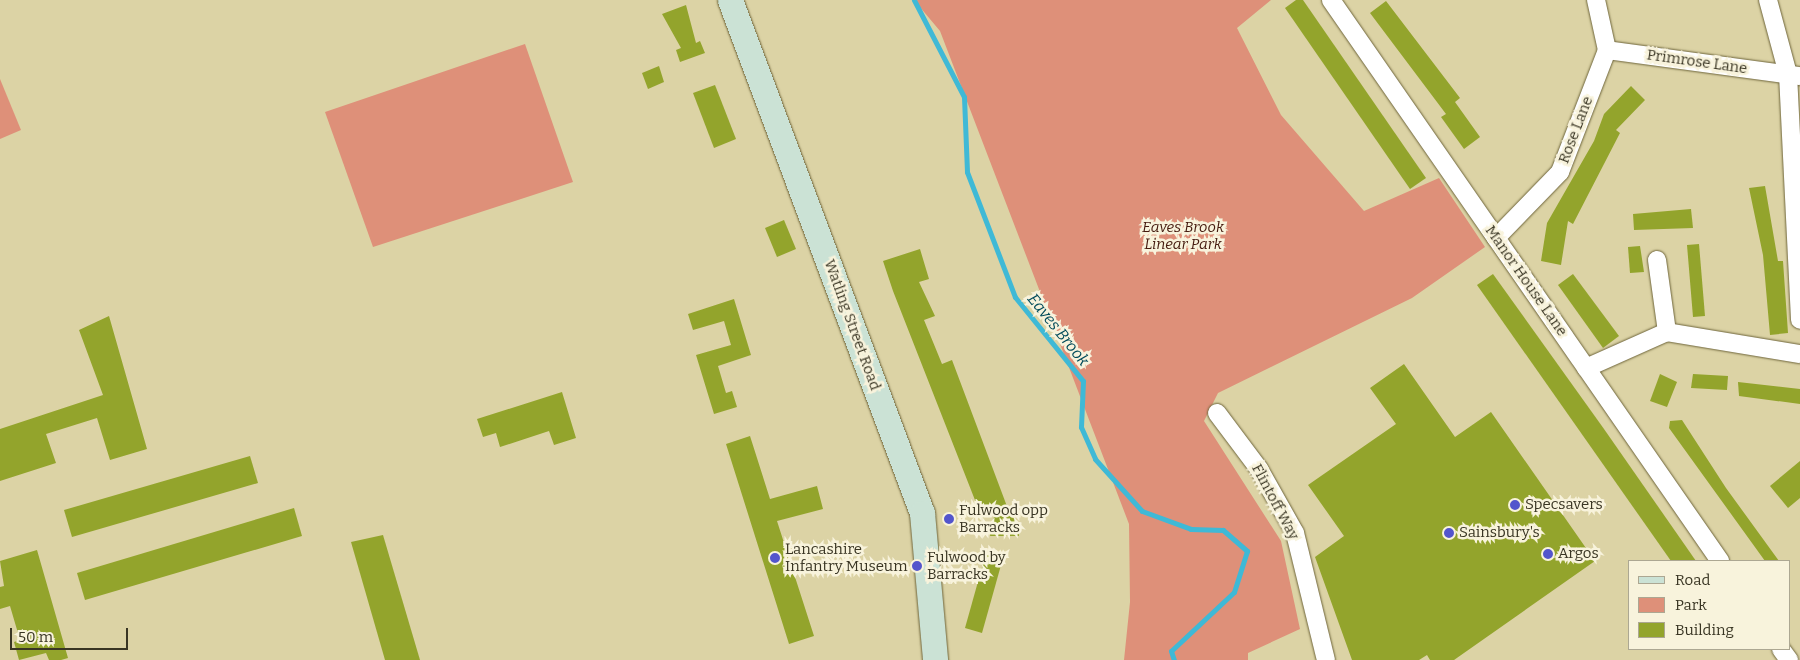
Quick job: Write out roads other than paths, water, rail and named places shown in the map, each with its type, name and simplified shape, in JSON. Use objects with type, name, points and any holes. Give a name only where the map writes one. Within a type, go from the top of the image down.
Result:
[{"type":"main road","name":"Watling Street Road","points":[[730,0],[922,513],[935,660]]},
{"type":"street","name":"Manor House Lane","points":[[1332,0],[1719,560]]},
{"type":"street","points":[[1596,0],[1607,50]]},
{"type":"street","points":[[1768,0],[1794,75],[1800,320]]},
{"type":"street","name":"Rose Lane","points":[[1496,238],[1560,172],[1607,50]]},
{"type":"street","name":"Primrose Lane","points":[[1607,50],[1794,75]]},
{"type":"street","points":[[1657,260],[1667,332]]},
{"type":"street","points":[[1586,368],[1667,332],[1800,354]]},
{"type":"street","name":"Flintoff Way","points":[[1217,413],[1259,469],[1295,533],[1326,660]]},
{"type":"waterway","name":"Eaves Brook","points":[[914,0],[964,97],[967,172],[1015,297],[1083,381],[1081,427],[1095,459],[1142,511],[1191,529],[1223,530],[1247,551],[1234,592],[1171,651],[1174,660]]},
{"type":"place","name":"Specsavers","points":[[1515,505]]},
{"type":"place","name":"Fulwood opp Barracks","points":[[949,519]]},
{"type":"place","name":"Sainsbury's","points":[[1449,533]]},
{"type":"place","name":"Argos","points":[[1548,554]]},
{"type":"place","name":"Lancashire Infantry Museum","points":[[775,558]]},
{"type":"place","name":"Fulwood by Barracks","points":[[917,566]]},
{"type":"park label","name":"Eaves Brook Linear Park","points":[[1183,236]]}]
